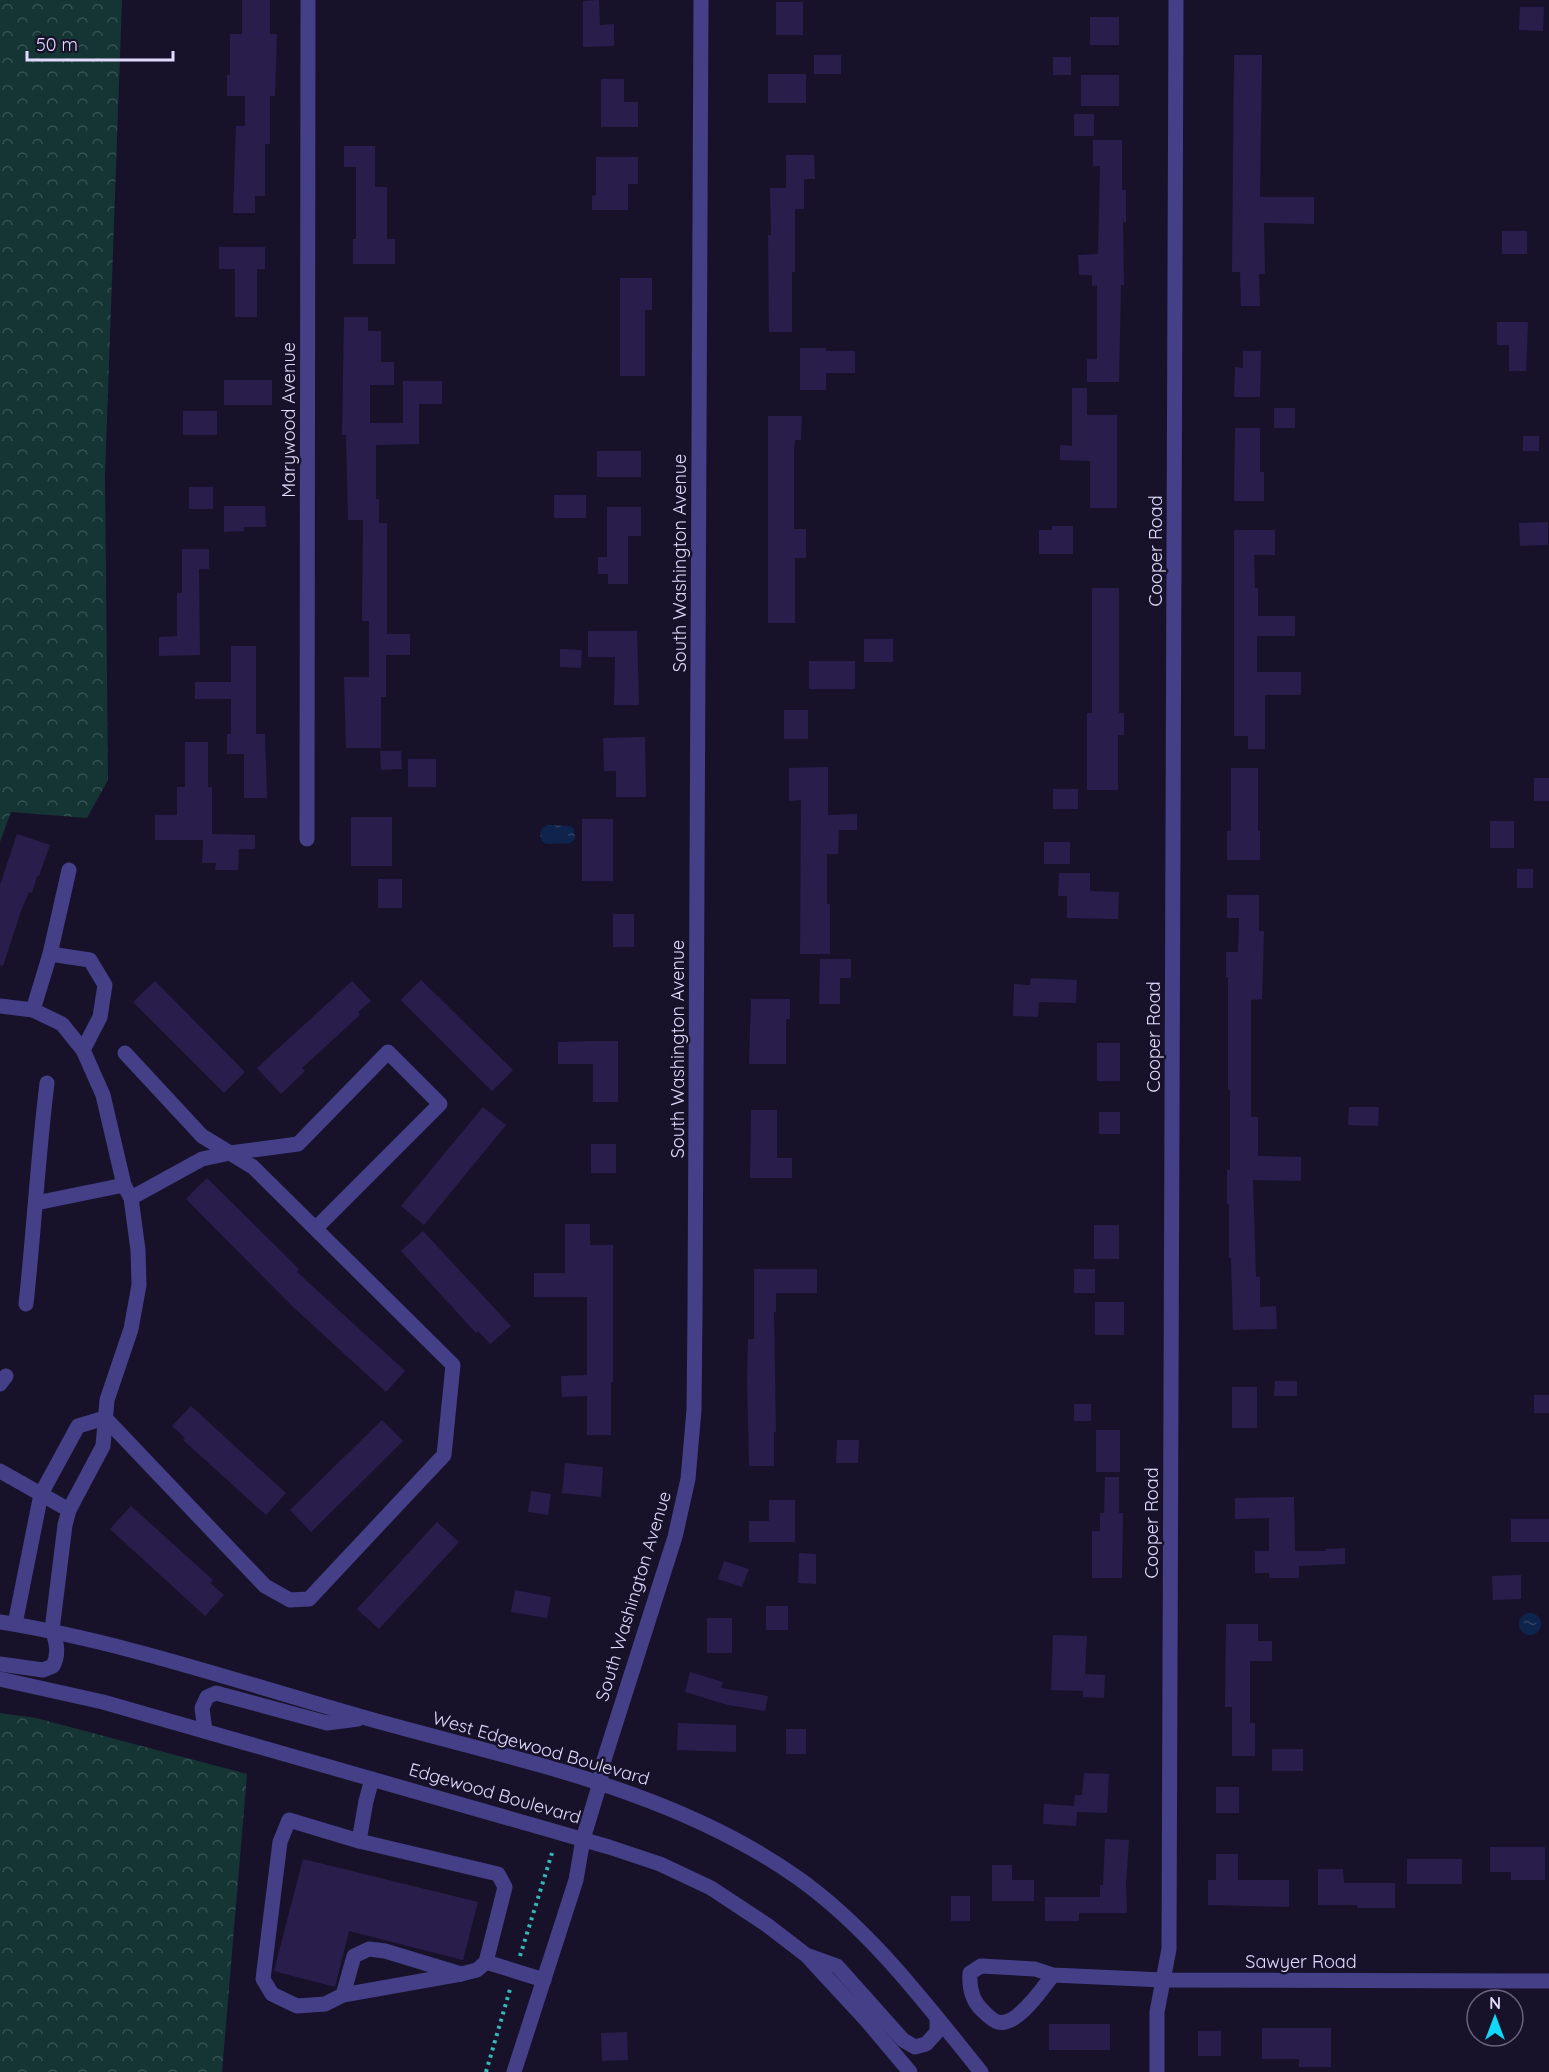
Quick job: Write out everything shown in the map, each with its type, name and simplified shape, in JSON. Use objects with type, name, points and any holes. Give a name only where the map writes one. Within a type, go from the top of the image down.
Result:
[{"type":"street","name":"Marywood Avenue","points":[[307,839],[308,0]]},
{"type":"street","name":"South Washington Avenue","points":[[514,2072],[576,1880],[583,1839],[600,1783],[603,1763],[675,1536],[688,1479],[693,1410],[701,0]]},
{"type":"street","name":"Cooper Road","points":[[1157,2072],[1157,2012],[1169,1948],[1176,0]]},
{"type":"street","points":[[33,1010],[50,954],[69,870]]},
{"type":"street","points":[[50,954],[90,960],[105,985],[100,1017],[83,1050]]},
{"type":"street","points":[[0,1006],[33,1010],[62,1024],[83,1050],[103,1095],[127,1192],[138,1250],[139,1284],[131,1329],[106,1400],[103,1446],[69,1510],[65,1525],[52,1630],[56,1639],[57,1656],[53,1666],[43,1670],[0,1664]]},
{"type":"street","points":[[36,1203],[127,1192],[202,1159],[298,1144],[387,1052],[440,1104],[316,1228]]},
{"type":"street","points":[[105,1418],[265,1586],[290,1600],[309,1599],[444,1455],[453,1365],[253,1167],[202,1136],[125,1053]]},
{"type":"street","points":[[26,1304],[38,1158],[47,1083]]},
{"type":"street","points":[[7,1623],[40,1494],[78,1426],[105,1418]]},
{"type":"street","points":[[0,1471],[69,1510]]},
{"type":"street","name":"West Edgewood Boulevard","points":[[7,1623],[52,1630],[136,1651],[367,1719],[600,1783],[680,1812],[749,1846],[800,1879],[850,1922],[888,1960],[981,2072]]},
{"type":"street","name":"Edgewood Boulevard","points":[[0,1679],[103,1702],[583,1839],[660,1864],[711,1888],[767,1925],[806,1955],[910,2072]]},
{"type":"street","points":[[205,1731],[202,1708],[207,1697],[216,1693],[327,1723],[367,1719]]},
{"type":"street","points":[[359,1841],[372,1779]]},
{"type":"street","points":[[289,1820],[359,1841],[498,1874],[505,1887],[486,1962],[477,1970],[461,1974],[344,1995],[325,2004],[297,2006],[273,1994],[263,1978],[280,1842],[289,1820]]},
{"type":"street","points":[[344,1995],[354,1956],[369,1949],[385,1951],[461,1974]]},
{"type":"street","points":[[806,1955],[837,1966],[903,2040],[915,2047],[926,2044],[937,2032],[937,2018]]},
{"type":"street","points":[[486,1962],[544,1980]]},
{"type":"street","name":"Sawyer Road","points":[[1053,1975],[1022,2012],[1008,2023],[996,2022],[979,2008],[969,1988],[970,1973],[981,1966],[1035,1969],[1053,1975],[1163,1980],[1549,1981]]},
{"type":"green space","points":[[0,0],[122,0],[105,475],[108,780],[87,818],[11,812],[0,842]]},
{"type":"green space","points":[[0,1713],[36,1718],[247,1774],[222,2072],[0,2072]]},
{"type":"water","points":[[548,825],[570,826],[574,829],[575,839],[570,843],[546,844],[540,835],[542,828]]},
{"type":"water","points":[[1530,1613],[1538,1616],[1541,1624],[1538,1632],[1530,1635],[1522,1632],[1519,1624],[1522,1616]]},
{"type":"building","points":[[242,0],[270,0],[270,34],[277,34],[275,96],[270,96],[270,144],[265,144],[265,196],[255,196],[255,213],[233,213],[236,126],[245,126],[245,96],[227,96],[227,75],[230,75],[230,34],[242,34]]},
{"type":"building","points":[[599,0],[600,25],[614,24],[614,46],[583,47],[583,1]]},
{"type":"building","points":[[776,2],[803,2],[803,35],[776,35]]},
{"type":"building","points":[[1520,7],[1544,7],[1543,31],[1519,30]]},
{"type":"building","points":[[1090,17],[1119,17],[1119,45],[1090,45]]},
{"type":"building","points":[[814,55],[841,55],[841,74],[814,74]]},
{"type":"building","points":[[1234,55],[1262,55],[1260,197],[1314,197],[1314,224],[1264,223],[1265,274],[1259,274],[1260,306],[1241,306],[1240,272],[1232,272]]},
{"type":"building","points":[[1053,57],[1071,57],[1071,75],[1053,75]]},
{"type":"building","points":[[768,74],[806,74],[806,103],[768,103]]},
{"type":"building","points":[[1081,75],[1119,75],[1119,106],[1081,106]]},
{"type":"building","points":[[601,79],[624,79],[624,102],[638,102],[638,127],[601,127]]},
{"type":"building","points":[[1074,114],[1094,114],[1094,136],[1074,136]]},
{"type":"building","points":[[1093,140],[1122,140],[1122,190],[1126,190],[1126,222],[1123,222],[1124,285],[1121,285],[1119,382],[1087,382],[1087,359],[1097,359],[1097,285],[1092,286],[1092,275],[1079,275],[1078,255],[1098,254],[1100,166],[1093,166]]},
{"type":"building","points":[[344,146],[375,146],[375,187],[387,187],[387,239],[395,239],[395,264],[353,264],[353,239],[356,239],[356,167],[344,167]]},
{"type":"building","points":[[786,155],[814,155],[815,179],[804,179],[804,209],[795,209],[792,332],[769,332],[770,188],[786,188]]},
{"type":"building","points":[[596,157],[638,157],[638,184],[628,184],[628,210],[592,210],[592,196],[596,195]]},
{"type":"building","points":[[1502,231],[1527,231],[1527,254],[1502,254]]},
{"type":"building","points":[[219,247],[265,247],[265,269],[257,269],[257,317],[235,317],[235,269],[219,269]]},
{"type":"building","points":[[620,278],[652,278],[652,310],[645,310],[645,376],[620,376]]},
{"type":"building","points":[[344,317],[368,317],[368,331],[381,331],[381,362],[394,362],[394,385],[370,385],[370,423],[403,423],[403,381],[442,381],[442,404],[419,404],[419,444],[376,445],[376,499],[379,499],[379,523],[387,523],[387,634],[410,634],[410,655],[386,655],[386,697],[381,697],[381,748],[346,748],[344,677],[369,677],[369,621],[362,621],[363,520],[348,520],[346,435],[342,435]]},
{"type":"building","points":[[1497,322],[1528,322],[1526,371],[1509,371],[1509,345],[1497,345]]},
{"type":"building","points":[[800,348],[855,351],[855,373],[826,373],[826,390],[800,390]]},
{"type":"building","points":[[1243,351],[1261,351],[1260,397],[1234,397],[1235,367],[1243,368]]},
{"type":"building","points":[[224,380],[272,380],[272,405],[224,405]]},
{"type":"building","points":[[1072,388],[1087,388],[1087,415],[1117,415],[1117,508],[1090,508],[1090,461],[1060,460],[1060,445],[1072,446]]},
{"type":"building","points":[[1274,408],[1295,408],[1295,428],[1274,428]]},
{"type":"building","points":[[183,411],[217,411],[217,435],[183,435]]},
{"type":"building","points":[[768,416],[802,416],[801,440],[795,440],[794,450],[794,529],[806,529],[806,558],[795,558],[795,623],[768,623]]},
{"type":"building","points":[[1235,428],[1260,428],[1260,472],[1264,472],[1264,501],[1234,501]]},
{"type":"building","points":[[1523,436],[1539,436],[1539,451],[1523,451]]},
{"type":"building","points":[[597,451],[641,451],[641,477],[597,477]]},
{"type":"building","points":[[189,487],[213,487],[213,509],[189,509]]},
{"type":"building","points":[[554,495],[586,495],[586,518],[554,518]]},
{"type":"building","points":[[224,506],[265,506],[266,527],[244,527],[244,531],[224,532]]},
{"type":"building","points":[[607,507],[641,507],[641,536],[628,536],[628,584],[608,584],[608,574],[598,574],[598,557],[607,557]]},
{"type":"building","points":[[1548,522],[1548,545],[1520,546],[1519,523]]},
{"type":"building","points":[[1052,526],[1073,526],[1073,554],[1039,554],[1039,530],[1052,530]]},
{"type":"building","points":[[1234,530],[1275,530],[1275,555],[1254,555],[1255,588],[1258,588],[1258,616],[1295,616],[1295,636],[1257,636],[1257,672],[1301,672],[1301,695],[1265,695],[1265,749],[1248,749],[1248,736],[1234,736]]},
{"type":"building","points":[[182,549],[209,549],[209,569],[199,569],[200,655],[159,656],[159,637],[177,636],[177,593],[182,593]]},
{"type":"building","points":[[1092,588],[1119,588],[1119,713],[1124,713],[1124,735],[1118,735],[1118,790],[1087,790],[1087,713],[1092,713]]},
{"type":"building","points":[[588,631],[637,631],[639,705],[614,705],[615,657],[588,657]]},
{"type":"building","points":[[864,639],[893,639],[893,662],[864,662]]},
{"type":"building","points":[[231,646],[256,646],[256,734],[265,734],[267,798],[244,798],[244,754],[227,754],[227,734],[231,734],[231,699],[195,699],[195,682],[231,682]]},
{"type":"building","points":[[560,649],[582,650],[581,668],[560,667]]},
{"type":"building","points":[[809,661],[855,661],[855,689],[809,689]]},
{"type":"building","points":[[784,710],[808,710],[808,739],[784,739]]},
{"type":"building","points":[[645,737],[646,797],[616,797],[616,771],[604,771],[603,738]]},
{"type":"building","points":[[185,742],[208,742],[208,787],[212,787],[212,834],[255,835],[255,849],[239,849],[238,870],[215,870],[216,863],[202,863],[203,840],[155,840],[155,815],[177,815],[177,787],[185,787]]},
{"type":"building","points":[[380,751],[401,751],[402,769],[381,770]]},
{"type":"building","points":[[408,759],[436,759],[436,787],[408,787]]},
{"type":"building","points":[[828,767],[828,815],[857,814],[857,830],[839,830],[838,854],[827,854],[830,954],[800,954],[801,800],[789,801],[789,768]]},
{"type":"building","points":[[1231,768],[1258,768],[1260,860],[1227,860],[1227,831],[1231,831]]},
{"type":"building","points":[[1534,778],[1549,778],[1549,801],[1534,801]]},
{"type":"building","points":[[1053,789],[1078,789],[1078,809],[1053,809]]},
{"type":"building","points":[[351,817],[392,817],[392,866],[351,866]]},
{"type":"building","points":[[582,819],[613,819],[613,881],[582,881]]},
{"type":"building","points":[[1490,821],[1514,821],[1514,848],[1490,848]]},
{"type":"building","points":[[17,834],[50,845],[32,893],[29,892],[21,911],[3,966],[0,965],[0,885]]},
{"type":"building","points":[[1044,842],[1070,842],[1070,864],[1044,864]]},
{"type":"building","points":[[1517,869],[1533,869],[1533,888],[1517,888]]},
{"type":"building","points":[[1059,873],[1090,873],[1090,891],[1119,892],[1118,919],[1067,918],[1067,896],[1058,896]]},
{"type":"building","points":[[378,879],[402,879],[402,908],[378,908]]},
{"type":"building","points":[[1227,895],[1259,895],[1259,931],[1264,931],[1262,999],[1251,1000],[1251,1117],[1258,1117],[1258,1156],[1301,1157],[1301,1181],[1253,1180],[1256,1277],[1260,1277],[1260,1307],[1276,1306],[1277,1329],[1233,1330],[1229,1204],[1227,1204],[1227,1170],[1230,1170],[1230,1090],[1228,1090],[1226,952],[1238,952],[1239,918],[1227,918]]},
{"type":"building","points":[[613,914],[634,914],[634,947],[613,947]]},
{"type":"building","points":[[820,959],[851,959],[851,978],[840,978],[840,1004],[819,1004]]},
{"type":"building","points":[[1031,978],[1077,980],[1076,1003],[1039,1002],[1038,1017],[1013,1016],[1014,984],[1030,985]]},
{"type":"building","points":[[421,980],[513,1070],[492,1091],[401,1000]]},
{"type":"building","points":[[155,981],[245,1072],[224,1093],[133,1002]]},
{"type":"building","points":[[352,981],[371,1001],[358,1012],[360,1015],[302,1068],[305,1071],[281,1094],[257,1068]]},
{"type":"building","points":[[751,999],[790,999],[790,1019],[786,1019],[786,1064],[749,1064]]},
{"type":"building","points":[[618,1041],[618,1102],[593,1102],[593,1064],[558,1064],[558,1042]]},
{"type":"building","points":[[1097,1043],[1120,1043],[1120,1081],[1097,1081]]},
{"type":"building","points":[[483,1107],[506,1125],[424,1225],[401,1206]]},
{"type":"building","points":[[1349,1107],[1379,1107],[1378,1126],[1348,1125]]},
{"type":"building","points":[[751,1110],[777,1110],[777,1158],[792,1158],[792,1178],[750,1178]]},
{"type":"building","points":[[1099,1112],[1120,1112],[1120,1134],[1099,1134]]},
{"type":"building","points":[[591,1144],[616,1144],[616,1173],[591,1173]]},
{"type":"building","points":[[207,1178],[299,1269],[297,1272],[405,1371],[386,1392],[291,1305],[186,1199]]},
{"type":"building","points":[[565,1224],[590,1224],[590,1245],[613,1245],[611,1435],[587,1435],[587,1396],[562,1397],[561,1376],[587,1375],[587,1297],[534,1297],[534,1273],[565,1273]]},
{"type":"building","points":[[1094,1225],[1119,1225],[1119,1259],[1094,1259]]},
{"type":"building","points":[[423,1231],[511,1326],[490,1344],[478,1331],[476,1333],[401,1251]]},
{"type":"building","points":[[754,1269],[817,1269],[817,1293],[776,1293],[774,1466],[749,1466],[747,1377],[748,1339],[754,1339]]},
{"type":"building","points":[[1074,1269],[1095,1269],[1095,1293],[1074,1293]]},
{"type":"building","points":[[1095,1302],[1124,1302],[1124,1335],[1095,1335]]},
{"type":"building","points":[[1275,1381],[1297,1381],[1297,1396],[1274,1396]]},
{"type":"building","points":[[1232,1387],[1257,1387],[1257,1428],[1232,1428]]},
{"type":"building","points":[[1534,1395],[1549,1395],[1549,1413],[1534,1413]]},
{"type":"building","points":[[1074,1404],[1091,1404],[1091,1421],[1074,1421]]},
{"type":"building","points":[[191,1406],[286,1493],[266,1515],[183,1440],[185,1438],[172,1426]]},
{"type":"building","points":[[382,1420],[403,1441],[311,1532],[290,1510]]},
{"type":"building","points":[[1096,1430],[1120,1430],[1120,1472],[1096,1472]]},
{"type":"building","points":[[837,1440],[859,1440],[858,1463],[836,1463]]},
{"type":"building","points":[[565,1463],[603,1467],[601,1497],[562,1493]]},
{"type":"building","points":[[1105,1477],[1119,1477],[1119,1513],[1123,1513],[1122,1578],[1092,1578],[1092,1531],[1100,1531],[1100,1513],[1104,1513]]},
{"type":"building","points":[[531,1491],[551,1494],[548,1515],[528,1512]]},
{"type":"building","points":[[1294,1497],[1295,1551],[1326,1551],[1325,1549],[1345,1548],[1345,1564],[1299,1566],[1299,1578],[1269,1578],[1269,1573],[1255,1573],[1255,1551],[1269,1551],[1269,1518],[1235,1519],[1235,1498]]},
{"type":"building","points":[[769,1500],[795,1500],[795,1542],[749,1542],[749,1521],[769,1521]]},
{"type":"building","points":[[131,1506],[213,1580],[210,1583],[224,1595],[205,1616],[110,1529]]},
{"type":"building","points":[[1511,1519],[1549,1519],[1549,1542],[1511,1542]]},
{"type":"building","points":[[437,1522],[459,1542],[379,1629],[357,1609]]},
{"type":"building","points":[[799,1553],[816,1554],[816,1584],[798,1583]]},
{"type":"building","points":[[724,1561],[749,1569],[742,1587],[718,1579]]},
{"type":"building","points":[[1521,1575],[1521,1599],[1493,1600],[1492,1576]]},
{"type":"building","points":[[515,1590],[551,1597],[547,1618],[511,1612]]},
{"type":"building","points":[[766,1606],[788,1606],[788,1630],[766,1630]]},
{"type":"building","points":[[707,1618],[732,1618],[732,1653],[707,1653]]},
{"type":"building","points":[[1226,1624],[1258,1624],[1258,1641],[1272,1641],[1272,1661],[1250,1661],[1250,1723],[1255,1723],[1255,1756],[1232,1756],[1232,1707],[1225,1707]]},
{"type":"building","points":[[1053,1635],[1087,1636],[1085,1674],[1105,1675],[1104,1698],[1083,1697],[1083,1691],[1051,1690]]},
{"type":"building","points":[[690,1672],[723,1682],[721,1688],[768,1696],[765,1711],[728,1705],[685,1692]]},
{"type":"building","points":[[678,1723],[736,1725],[736,1752],[677,1750]]},
{"type":"building","points":[[786,1729],[806,1729],[806,1754],[786,1754]]},
{"type":"building","points":[[1272,1749],[1303,1749],[1303,1771],[1272,1771]]},
{"type":"building","points":[[1084,1773],[1109,1774],[1107,1813],[1077,1812],[1076,1826],[1043,1824],[1044,1804],[1074,1806],[1075,1795],[1082,1795]]},
{"type":"building","points":[[1216,1787],[1239,1787],[1239,1813],[1216,1813]]},
{"type":"building","points":[[1105,1839],[1129,1840],[1127,1913],[1079,1913],[1079,1921],[1045,1921],[1045,1897],[1100,1897],[1100,1885],[1103,1885]]},
{"type":"building","points":[[1490,1847],[1545,1847],[1545,1880],[1511,1880],[1511,1872],[1490,1872]]},
{"type":"building","points":[[1216,1854],[1238,1854],[1238,1880],[1289,1880],[1289,1907],[1208,1905],[1208,1880],[1216,1880]]},
{"type":"building","points":[[303,1859],[478,1902],[463,1960],[349,1931],[335,1987],[274,1971]]},
{"type":"building","points":[[1407,1859],[1462,1859],[1462,1884],[1407,1884]]},
{"type":"building","points":[[992,1865],[1012,1865],[1012,1880],[1034,1880],[1034,1901],[992,1901]]},
{"type":"building","points":[[1318,1869],[1343,1869],[1344,1883],[1395,1883],[1395,1908],[1318,1905]]},
{"type":"building","points":[[951,1896],[970,1896],[970,1921],[951,1921]]},
{"type":"building","points":[[1049,2024],[1110,2024],[1110,2050],[1049,2050]]},
{"type":"building","points":[[1262,2028],[1331,2028],[1331,2067],[1299,2067],[1299,2059],[1262,2059]]},
{"type":"building","points":[[1198,2031],[1221,2031],[1221,2056],[1198,2056]]},
{"type":"building","points":[[627,2032],[628,2060],[602,2061],[601,2033]]}]
